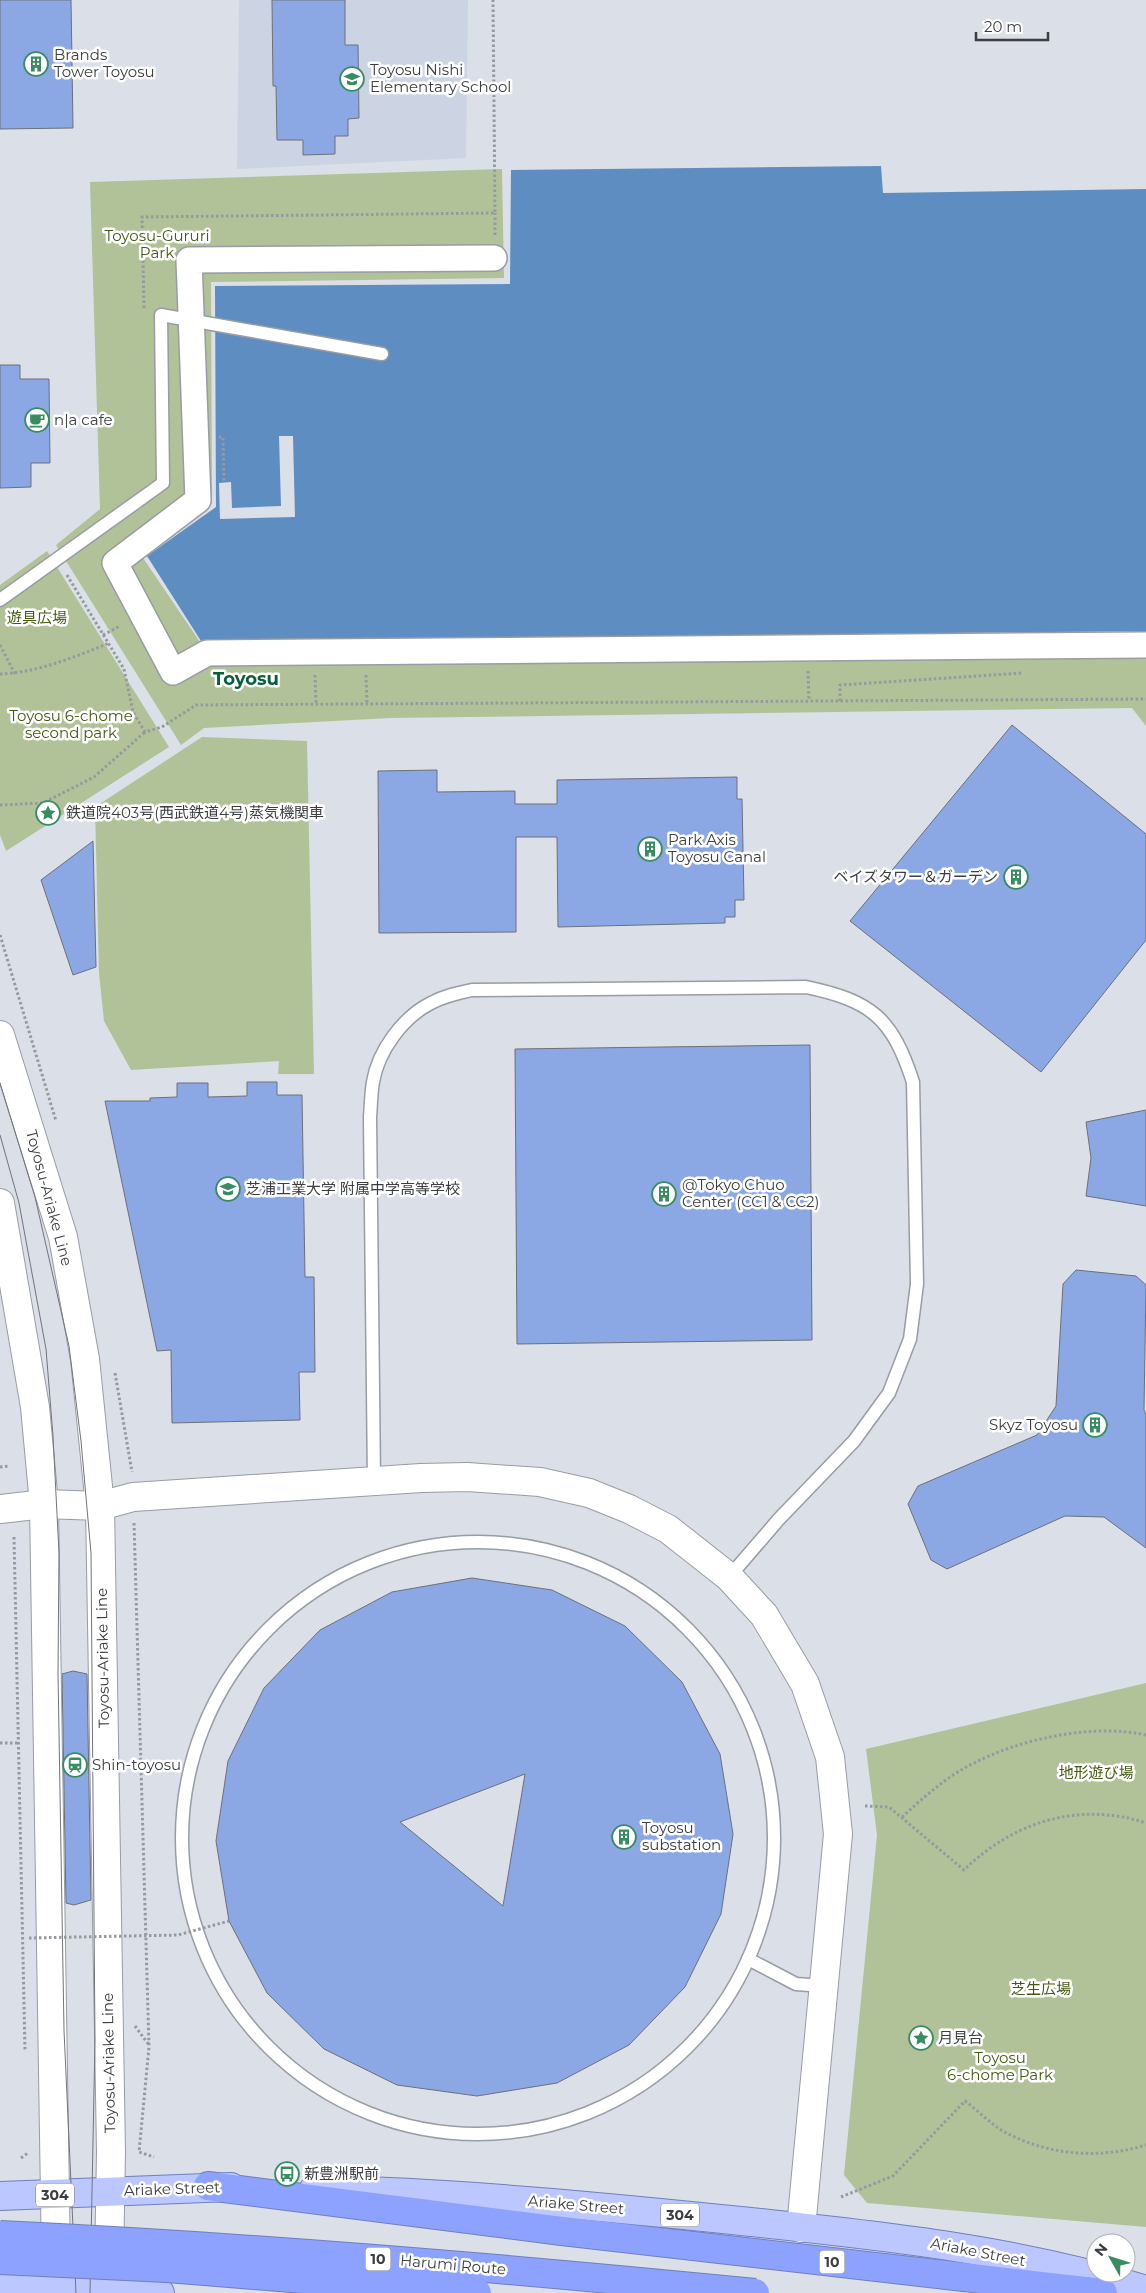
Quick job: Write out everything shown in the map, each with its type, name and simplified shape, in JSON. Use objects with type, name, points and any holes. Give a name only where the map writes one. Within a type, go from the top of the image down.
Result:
[{"type":"highway","name":"10","points":[[208,2186],[562,2231],[1103,2293]]},
{"type":"highway","name":"Harumi Route","points":[[0,2235],[207,2246],[561,2274],[755,2293]]},
{"type":"highway","name":"Harumi Route","points":[[0,2260],[167,2268],[477,2293]]},
{"type":"main road","name":"Toyosu-Ariake Line","points":[[0,1035],[63,1237],[85,1360],[100,1506],[110,2192],[109,2292]]},
{"type":"main road","points":[[0,1204],[35,1407],[44,1504],[56,2291]]},
{"type":"main road","points":[[0,1509],[44,1504],[100,1506],[133,1497],[467,1476],[540,1482],[589,1493],[629,1509],[668,1529],[729,1576],[764,1615],[804,1684],[830,1757],[838,1834],[801,2228]]},
{"type":"main road","name":"Ariake Street","points":[[0,2196],[54,2195],[208,2186],[384,2191],[568,2202],[930,2242],[1101,2276],[1146,2290]]},
{"type":"main road","points":[[0,2286],[56,2291],[160,2293]]},
{"type":"street","points":[[494,258],[189,260],[198,500],[115,563],[174,672],[207,653],[1146,645]]},
{"type":"lane","points":[[0,600],[164,483],[161,316],[382,354]]},
{"type":"lane","points":[[374,1481],[371,1108],[373,1081],[379,1062],[400,1028],[416,1012],[430,1003],[449,995],[472,990],[806,987],[842,994],[866,1007],[893,1033],[903,1050],[913,1082],[917,1284],[910,1338],[889,1393],[854,1440],[779,1519],[729,1576]]},
{"type":"lane","points":[[492,1542],[552,1551],[603,1569],[654,1599],[698,1638],[724,1672],[755,1731],[769,1778],[774,1841],[766,1906],[748,1959],[714,2017],[678,2055],[641,2085],[589,2113],[535,2128],[483,2134],[425,2130],[393,2122],[359,2110],[310,2082],[267,2046],[238,2012],[226,1994],[201,1943],[189,1900],[182,1838],[189,1777],[209,1717],[238,1666],[269,1630],[313,1593],[368,1564],[430,1546],[492,1542]]},
{"type":"lane","points":[[748,1959],[796,1984],[824,1986]]},
{"type":"path","points":[[223,437],[224,482]]},
{"type":"path","points":[[58,559],[124,669],[133,712],[145,732]]},
{"type":"path","points":[[0,674],[15,674],[82,654],[109,643]]},
{"type":"path","points":[[0,645],[15,674]]},
{"type":"path","points":[[808,666],[808,701]]},
{"type":"path","points":[[315,671],[316,704]]},
{"type":"path","points":[[840,701],[840,685],[1028,673]]},
{"type":"path","points":[[366,696],[367,704]]},
{"type":"path","points":[[0,805],[43,803],[52,799],[94,777],[145,732],[162,727],[196,706],[1146,699]]},
{"type":"path","points":[[0,1467],[10,1466]]},
{"type":"path","points":[[134,1520],[150,2046],[138,2152],[154,2157]]},
{"type":"path","points":[[14,1537],[25,2056]]},
{"type":"path","points":[[902,1817],[931,1792],[971,1764],[1027,1742],[1087,1731],[1146,1735]]},
{"type":"path","points":[[0,1743],[18,1743]]},
{"type":"path","points":[[865,1806],[889,1807],[964,1870],[981,1853],[1008,1836],[1029,1826],[1062,1816],[1099,1813],[1146,1823]]},
{"type":"path","points":[[29,1938],[178,1935],[229,1921]]},
{"type":"path","points":[[132,2022],[150,2046]]},
{"type":"path","points":[[841,2197],[892,2176],[965,2101],[1001,2129],[1040,2146],[1064,2151],[1097,2154],[1131,2149],[1146,2144]]},
{"type":"path","points":[[21,2158],[30,2152]]},
{"type":"shaded area","name":"Toyosu Nishi Elementary School","points":[[239,0],[468,0],[466,158],[237,169]]},
{"type":"green space","name":"Toyosu-Gururi Park","points":[[502,169],[504,278],[211,282],[212,503],[141,555],[200,642],[1146,633],[1146,726],[1132,708],[390,718],[204,728],[181,745],[56,545],[100,509],[90,182]]},
{"type":"green space","name":"Toyosu 6-chome second park","points":[[47,551],[169,747],[6,851],[0,835],[0,585]]},
{"type":"green space","points":[[202,737],[307,741],[314,1074],[278,1074],[279,1061],[131,1070],[104,1021],[99,973],[95,807]]},
{"type":"green space","name":"Toyosu 6-chome Park","points":[[1146,1683],[1146,2227],[867,2203],[844,2175],[877,1835],[866,1749]]},
{"type":"water","points":[[881,166],[883,193],[1146,189],[1146,631],[201,641],[147,556],[216,507],[215,286],[510,284],[511,170]]},
{"type":"pier","points":[[279,436],[293,436],[295,517],[220,519],[219,483],[231,482],[232,508],[281,506]]},
{"type":"building","name":"Brands Tower Toyosu","points":[[0,0],[71,0],[73,128],[0,129]]},
{"type":"building","points":[[272,0],[345,0],[345,45],[358,45],[359,118],[348,119],[348,136],[335,136],[335,154],[303,155],[303,140],[277,140],[276,86],[273,86]]},
{"type":"building","points":[[0,365],[20,365],[20,379],[49,379],[50,463],[31,463],[31,487],[0,488]]},
{"type":"building","name":"ベイズタワー＆ガーデン","points":[[1012,725],[1146,834],[1146,940],[1041,1072],[850,921]]},
{"type":"building","points":[[437,770],[437,792],[515,791],[515,804],[557,804],[557,780],[737,777],[737,799],[742,799],[744,900],[735,900],[735,917],[725,917],[725,923],[558,927],[557,837],[516,837],[516,932],[379,933],[378,771]]},
{"type":"building","points":[[93,841],[96,967],[73,975],[41,880]]},
{"type":"building","name":"@Tokyo Chuo Center (CC1 & CC2)","points":[[810,1045],[812,1340],[517,1344],[515,1049]]},
{"type":"building","name":"芝浦工業大学 附属中学高等学校","points":[[247,1082],[277,1082],[277,1095],[302,1095],[305,1277],[314,1277],[315,1372],[299,1372],[300,1420],[172,1423],[171,1350],[157,1351],[105,1101],[150,1101],[150,1098],[177,1097],[177,1083],[208,1083],[208,1097],[247,1096]]},
{"type":"building","points":[[1146,1110],[1146,1206],[1086,1196],[1091,1158],[1086,1122]]},
{"type":"building","name":"Skyz Toyosu","points":[[1076,1270],[1136,1276],[1146,1285],[1144,1410],[1146,1415],[1146,1548],[1104,1517],[1065,1516],[947,1569],[931,1560],[908,1504],[918,1486],[1037,1435],[1056,1406],[1063,1284]]},
{"type":"building","name":"Toyosu substation","points":[[472,1578],[552,1590],[625,1626],[682,1682],[720,1754],[733,1834],[721,1914],[685,1987],[629,2045],[557,2083],[477,2096],[397,2085],[324,2049],[267,1993],[229,1921],[216,1841],[228,1761],[264,1688],[320,1630],[392,1592]],"holes":[[[525,1774],[503,1906],[400,1822]]]},
{"type":"building","points":[[73,1671],[87,1674],[91,1900],[74,1905],[66,1903],[62,1674]]},
{"type":"tram line","points":[[0,1083],[35,1197],[69,1346],[81,1441],[91,1553],[95,2040],[90,2293]]},
{"type":"tram line","points":[[0,1135],[19,1203],[46,1349],[53,1436],[59,1553],[58,1673],[64,2030],[76,2293]]},
{"type":"place","name":"Brands Tower Toyosu","points":[[36,64]]},
{"type":"place","name":"Toyosu Nishi Elementary School","points":[[352,79]]},
{"type":"place","name":"n|a cafe","points":[[37,420]]},
{"type":"place","name":"鉄道院403号(西武鉄道4号)蒸気機関車","points":[[48,813]]},
{"type":"place","name":"Park Axis Toyosu Canal","points":[[650,849]]},
{"type":"place","name":"ベイズタワー＆ガーデン","points":[[1016,877]]},
{"type":"place","name":"芝浦工業大学 附属中学高等学校","points":[[228,1189]]},
{"type":"place","name":"@Tokyo Chuo Center (CC1 & CC2)","points":[[664,1194]]},
{"type":"place","name":"Skyz Toyosu","points":[[1095,1425]]},
{"type":"place","name":"Shin-toyosu","points":[[75,1765]]},
{"type":"place","name":"Toyosu substation","points":[[624,1837]]},
{"type":"place","name":"月見台","points":[[921,2038]]},
{"type":"place","name":"新豊洲駅前","points":[[287,2174]]},
{"type":"district","name":"Toyosu","points":[[246,679]]},
{"type":"park label","name":"遊具広場","points":[[37,618]]},
{"type":"park label","name":"地形遊び場","points":[[1096,1773]]},
{"type":"park label","name":"芝生広場","points":[[1041,1989]]}]
